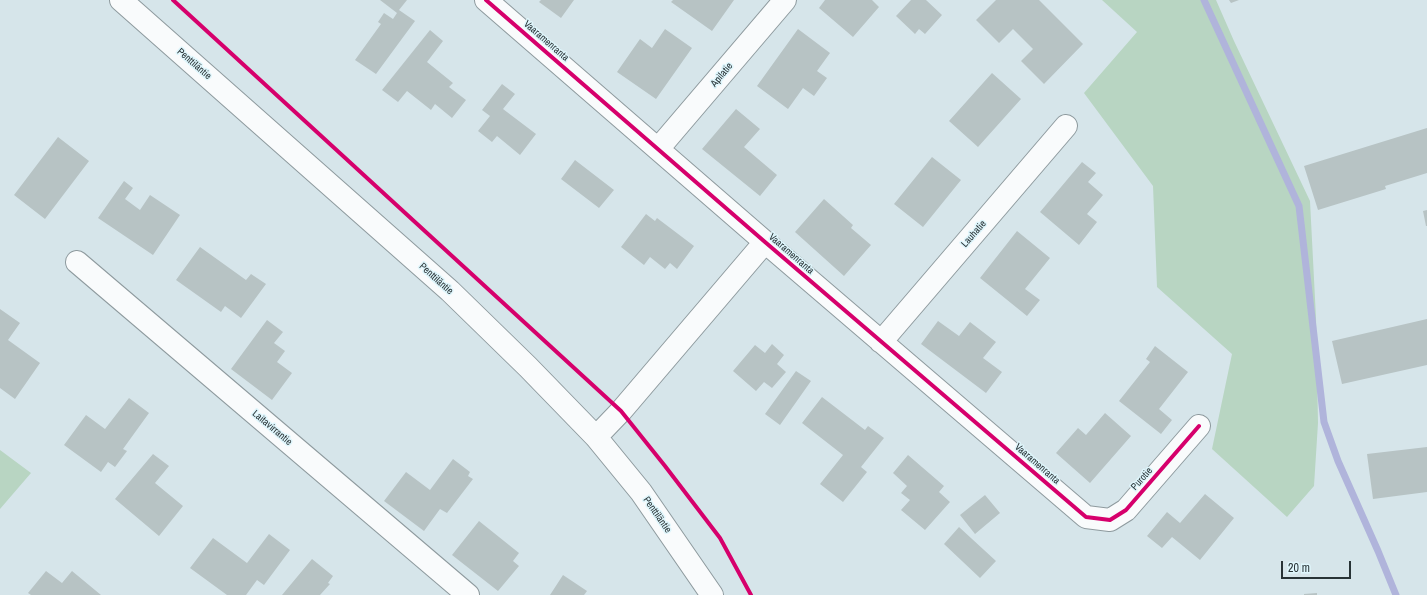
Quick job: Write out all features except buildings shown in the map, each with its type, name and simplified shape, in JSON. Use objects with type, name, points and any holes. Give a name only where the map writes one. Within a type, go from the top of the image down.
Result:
[{"type":"street","name":"Penttiläntie","points":[[121,0],[450,291],[528,367],[596,436],[641,492],[712,595]]},
{"type":"street","name":"Vaaramenranta","points":[[486,0],[881,342],[1086,517]]},
{"type":"street","name":"Apilatie","points":[[658,149],[785,0]]},
{"type":"street","name":"Lauhatie","points":[[881,342],[1066,126]]},
{"type":"street","name":"Vaaramenranta","points":[[596,436],[621,411],[765,242]]},
{"type":"street","name":"Laitavirrantie","points":[[77,262],[468,595]]},
{"type":"street","name":"Purotie","points":[[1086,517],[1110,520],[1126,510],[1199,426]]},
{"type":"green space","points":[[1102,0],[1216,0],[1310,201],[1316,318],[1318,423],[1314,486],[1287,517],[1212,449],[1232,354],[1157,287],[1153,186],[1084,93],[1137,32]]},
{"type":"green space","points":[[0,450],[31,473],[0,509]]},
{"type":"waterway","points":[[1204,0],[1299,206],[1324,422],[1338,461],[1396,595]]},
{"type":"cycle path","points":[[173,0],[621,411],[720,538],[751,595]]},
{"type":"cycle path","points":[[486,0],[765,242],[1086,517],[1110,520],[1126,510],[1199,426]]}]
